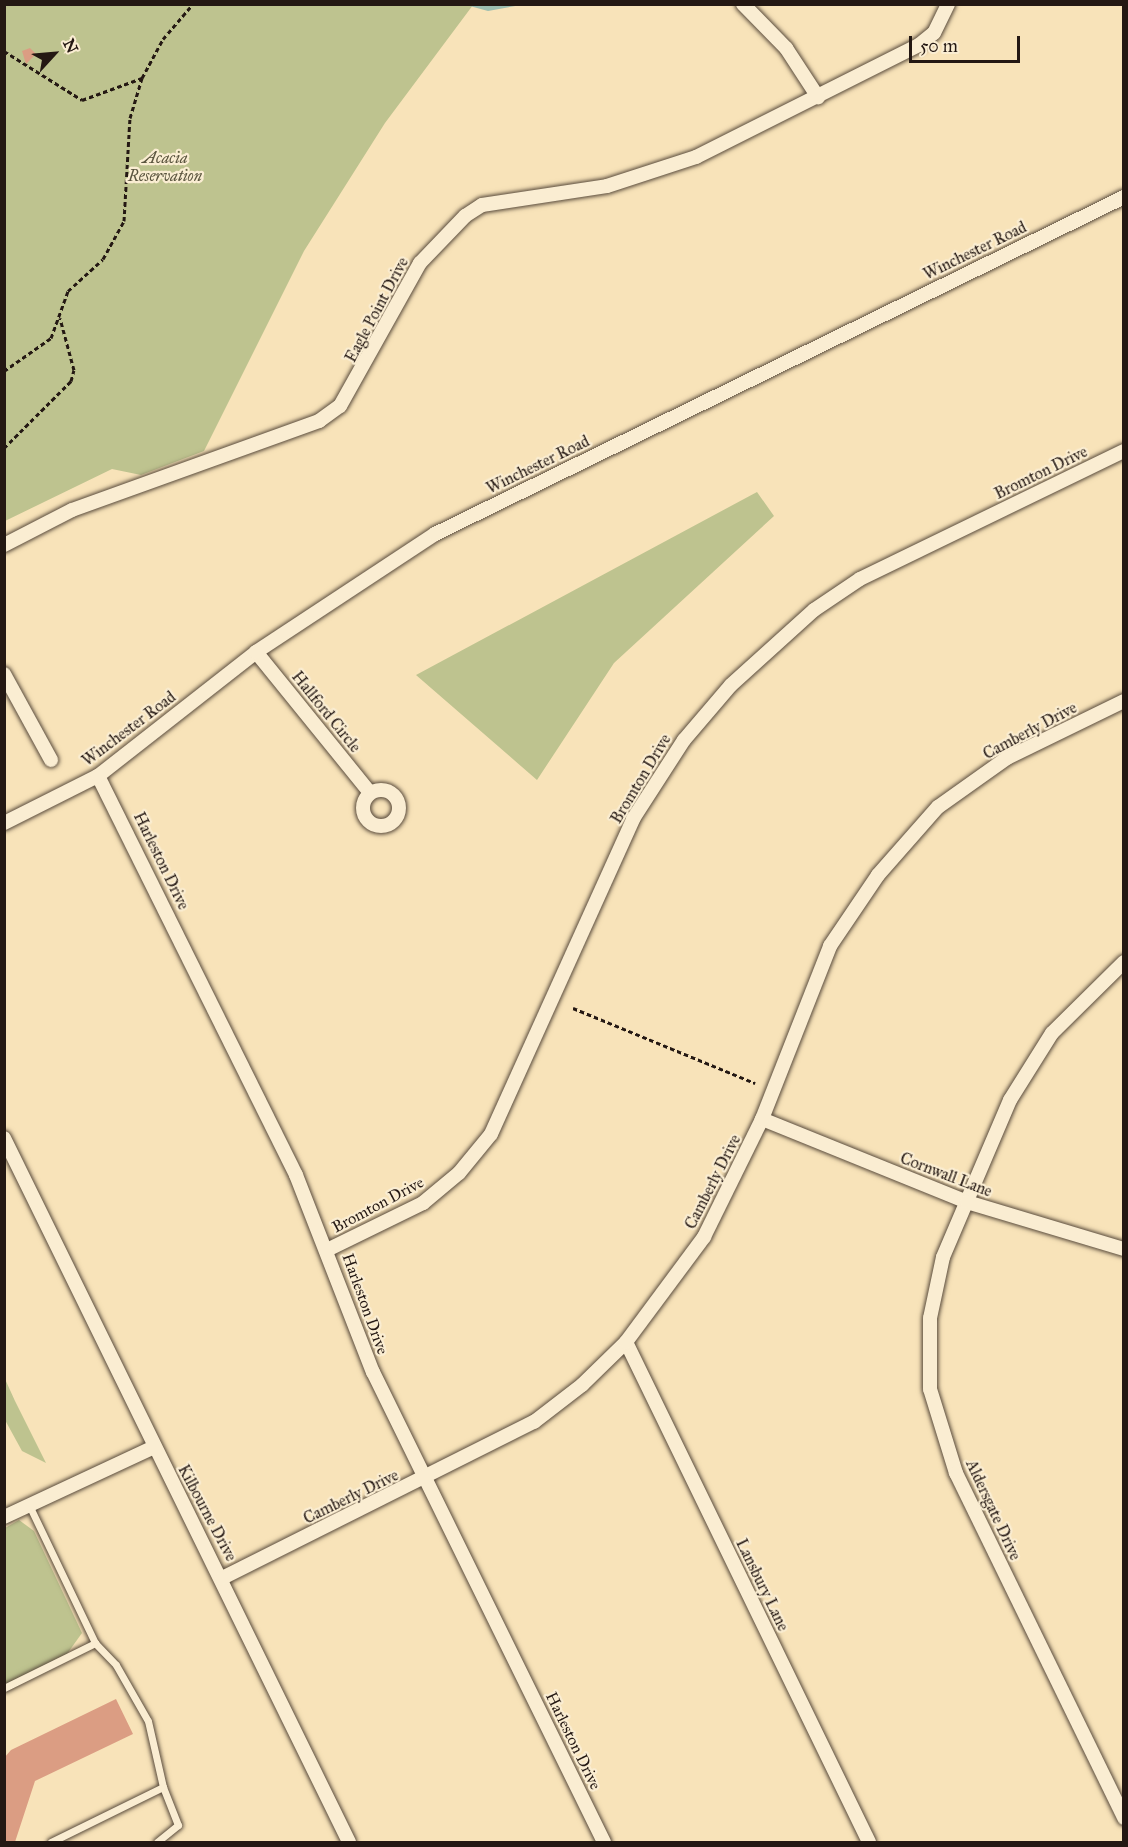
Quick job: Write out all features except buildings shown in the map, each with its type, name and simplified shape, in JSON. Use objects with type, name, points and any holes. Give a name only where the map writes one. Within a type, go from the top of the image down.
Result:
[{"type":"street","points":[[743,4],[786,48],[818,98]]},
{"type":"street","name":"Eagle Point Drive","points":[[4,545],[81,507],[319,421],[340,406],[420,263],[465,216],[483,205],[657,173],[818,98],[925,41],[948,4]]},
{"type":"street","name":"Winchester Road","points":[[4,824],[98,776],[256,652],[435,534],[1124,197]]},
{"type":"street","name":"Bromton Drive","points":[[327,1250],[423,1203],[459,1173],[491,1134],[633,819],[684,740],[731,685],[814,610],[860,579],[1124,451]]},
{"type":"street","name":"Hallford Circle","points":[[256,652],[370,793]]},
{"type":"street","points":[[4,674],[51,760]]},
{"type":"street","name":"Camberly Drive","points":[[222,1578],[426,1479],[534,1422],[626,1342],[704,1237],[762,1119],[830,946],[878,875],[938,807],[998,764],[1124,701]]},
{"type":"street","name":"Harleston Drive","points":[[98,776],[291,1164],[327,1250],[373,1372],[604,1842]]},
{"type":"street","name":"Aldersgate Drive","points":[[1124,962],[1052,1032],[1010,1100],[943,1257],[930,1318],[930,1389],[956,1473],[1124,1818]]},
{"type":"street","name":"Cornwall Lane","points":[[762,1119],[967,1202],[1124,1249]]},
{"type":"street","name":"Kilbourne Drive","points":[[4,1138],[350,1842]]},
{"type":"street","name":"Lansbury Lane","points":[[626,1342],[869,1842]]},
{"type":"street","points":[[4,1517],[154,1447]]},
{"type":"lane","points":[[29,1505],[95,1643],[116,1665],[148,1721],[163,1787],[178,1825],[157,1842]]},
{"type":"lane","points":[[4,1688],[95,1643]]},
{"type":"lane","points":[[51,1842],[163,1787]]},
{"type":"path","points":[[4,371],[51,338],[68,291],[103,259],[124,221],[130,118],[141,78],[163,39],[193,4]]},
{"type":"path","points":[[4,51],[82,100],[141,78]]},
{"type":"path","points":[[4,448],[71,381],[74,370],[60,317]]},
{"type":"path","points":[[573,1008],[755,1083]]},
{"type":"green space","name":"Acacia Reservation","points":[[5,5],[473,5],[385,123],[304,251],[204,451],[141,475],[112,469],[5,521]]},
{"type":"green space","points":[[757,492],[774,516],[614,663],[537,780],[416,675]]},
{"type":"green space","points":[[5,1379],[46,1463],[22,1451],[5,1420]]},
{"type":"green space","points":[[19,1520],[34,1531],[82,1633],[67,1654],[5,1685],[5,1528]]},
{"type":"shaded area","points":[[466,5],[521,5],[488,11]]}]
